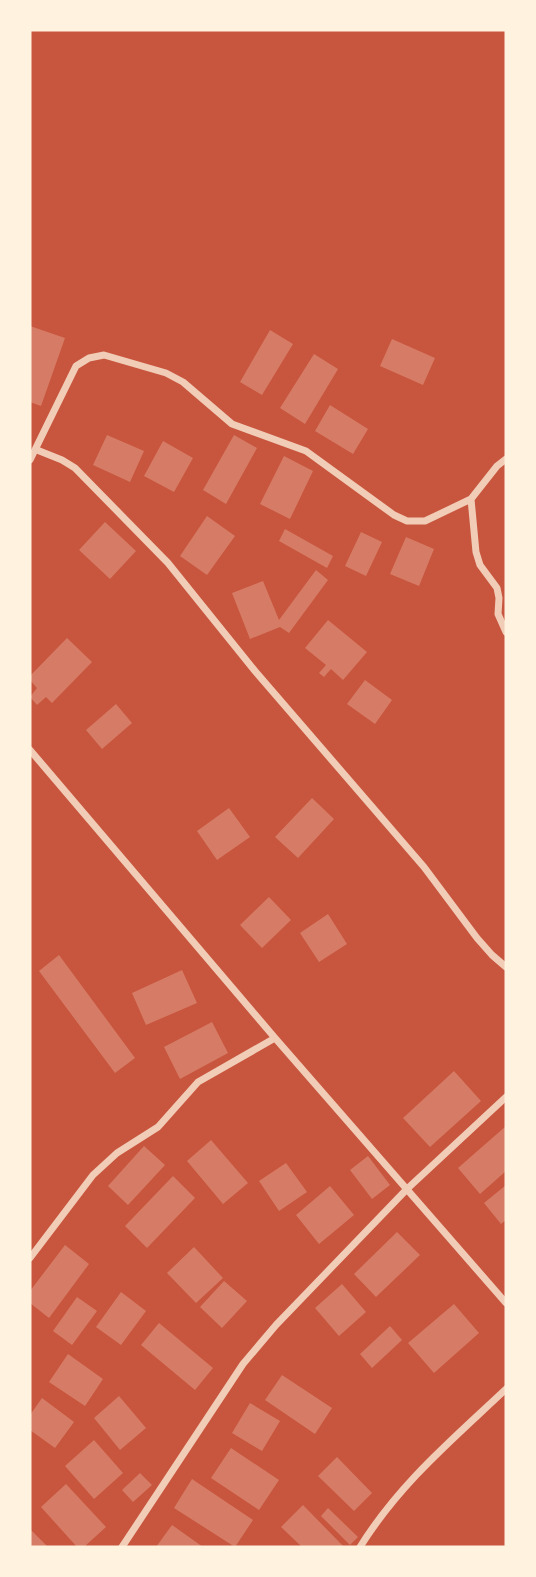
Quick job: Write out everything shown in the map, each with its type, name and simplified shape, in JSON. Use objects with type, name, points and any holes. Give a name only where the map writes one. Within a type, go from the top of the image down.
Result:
[{"type":"street","points":[[30,460],[76,366],[89,358],[104,355],[166,373],[183,382],[232,424],[306,451],[394,515],[407,521],[425,521],[471,499],[497,466],[506,459]]},
{"type":"street","points":[[37,450],[75,468],[168,564],[255,671],[425,867],[492,956],[506,967]]},
{"type":"street","points":[[471,499],[476,552],[480,565],[497,588],[498,614],[506,632]]},
{"type":"street","points":[[30,750],[275,1038],[506,1303]]},
{"type":"street","points":[[30,1258],[93,1175],[117,1153],[158,1128],[198,1082],[275,1038]]},
{"type":"street","points":[[122,1547],[243,1364],[276,1325],[407,1189],[506,1097]]},
{"type":"street","points":[[360,1547],[381,1514],[410,1479],[506,1389]]},
{"type":"building","points":[[30,326],[65,338],[41,406],[30,402]]},
{"type":"building","points":[[270,330],[293,344],[262,395],[240,382]]},
{"type":"building","points":[[392,339],[435,358],[423,385],[380,366]]},
{"type":"building","points":[[314,354],[338,369],[305,424],[280,408]]},
{"type":"building","points":[[330,405],[368,429],[353,454],[315,431]]},
{"type":"building","points":[[107,435],[144,451],[130,482],[93,465]]},
{"type":"building","points":[[234,435],[257,448],[226,504],[203,490]]},
{"type":"building","points":[[163,441],[193,458],[174,492],[144,476]]},
{"type":"building","points":[[284,456],[313,471],[290,519],[260,504]]},
{"type":"building","points":[[207,516],[235,536],[207,575],[180,556]]},
{"type":"building","points":[[105,522],[136,551],[110,579],[79,550]]},
{"type":"building","points":[[285,529],[333,556],[327,568],[279,541]]},
{"type":"building","points":[[361,532],[382,542],[366,576],[345,566]]},
{"type":"building","points":[[406,537],[434,549],[419,586],[390,574]]},
{"type":"building","points":[[316,570],[328,580],[289,633],[280,627],[250,639],[232,593],[263,581],[279,620]]},
{"type":"building","points":[[328,620],[367,652],[343,680],[331,669],[324,677],[319,673],[326,665],[305,648]]},
{"type":"building","points":[[67,638],[92,662],[52,703],[46,697],[37,705],[30,697],[37,688],[30,676]]},
{"type":"building","points":[[365,680],[392,700],[375,724],[347,704]]},
{"type":"building","points":[[116,704],[132,723],[102,749],[86,730]]},
{"type":"building","points":[[312,798],[334,819],[298,858],[275,837]]},
{"type":"building","points":[[229,808],[250,837],[217,860],[197,831]]},
{"type":"building","points":[[269,897],[291,920],[262,948],[240,925]]},
{"type":"building","points":[[328,914],[347,944],[319,962],[300,933]]},
{"type":"building","points":[[59,955],[135,1058],[115,1073],[39,971]]},
{"type":"building","points":[[182,970],[197,1003],[146,1025],[132,993]]},
{"type":"building","points":[[212,1022],[228,1053],[180,1079],[164,1047]]},
{"type":"building","points":[[454,1071],[481,1101],[430,1147],[403,1118]]},
{"type":"building","points":[[506,1126],[506,1171],[480,1194],[458,1168]]},
{"type":"building","points":[[211,1140],[248,1183],[223,1204],[187,1161]]},
{"type":"building","points":[[144,1146],[165,1165],[128,1205],[108,1186]]},
{"type":"building","points":[[368,1156],[390,1185],[372,1199],[350,1170]]},
{"type":"building","points":[[286,1163],[307,1192],[279,1211],[259,1181]]},
{"type":"building","points":[[173,1176],[195,1198],[147,1248],[125,1226]]},
{"type":"building","points":[[506,1185],[506,1220],[501,1224],[484,1203]]},
{"type":"building","points":[[330,1186],[354,1215],[319,1244],[296,1215]]},
{"type":"building","points":[[397,1232],[420,1255],[376,1297],[354,1274]]},
{"type":"building","points":[[65,1245],[89,1264],[49,1318],[30,1303],[30,1291]]},
{"type":"building","points":[[194,1247],[223,1278],[196,1303],[167,1273]]},
{"type":"building","points":[[224,1281],[247,1301],[222,1328],[200,1307]]},
{"type":"building","points":[[342,1284],[366,1312],[339,1336],[315,1308]]},
{"type":"building","points":[[121,1292],[146,1311],[121,1345],[96,1327]]},
{"type":"building","points":[[77,1297],[97,1311],[72,1345],[53,1331]]},
{"type":"building","points":[[454,1304],[479,1333],[434,1373],[408,1343]]},
{"type":"building","points":[[159,1323],[213,1368],[195,1390],[141,1345]]},
{"type":"building","points":[[390,1326],[402,1340],[372,1368],[360,1354]]},
{"type":"building","points":[[68,1354],[103,1379],[85,1406],[49,1382]]},
{"type":"building","points":[[282,1375],[332,1408],[315,1434],[265,1400]]},
{"type":"building","points":[[119,1396],[146,1428],[120,1450],[94,1418]]},
{"type":"building","points":[[42,1398],[74,1422],[55,1448],[30,1430],[30,1415]]},
{"type":"building","points":[[250,1403],[280,1421],[262,1451],[232,1433]]},
{"type":"building","points":[[94,1440],[123,1473],[94,1499],[65,1466]]},
{"type":"building","points":[[231,1448],[279,1480],[259,1510],[211,1478]]},
{"type":"building","points":[[337,1457],[372,1493],[354,1511],[318,1476]]},
{"type":"building","points":[[140,1473],[152,1485],[133,1502],[122,1490]]},
{"type":"building","points":[[192,1479],[253,1520],[235,1547],[174,1508]]},
{"type":"building","points":[[66,1484],[106,1527],[84,1547],[77,1547],[41,1507]]},
{"type":"building","points":[[303,1505],[344,1547],[302,1547],[281,1527]]},
{"type":"building","points":[[328,1508],[358,1537],[350,1545],[321,1516]]},
{"type":"building","points":[[172,1525],[203,1547],[156,1547]]},
{"type":"building","points":[[30,1529],[48,1547],[30,1547]]}]
